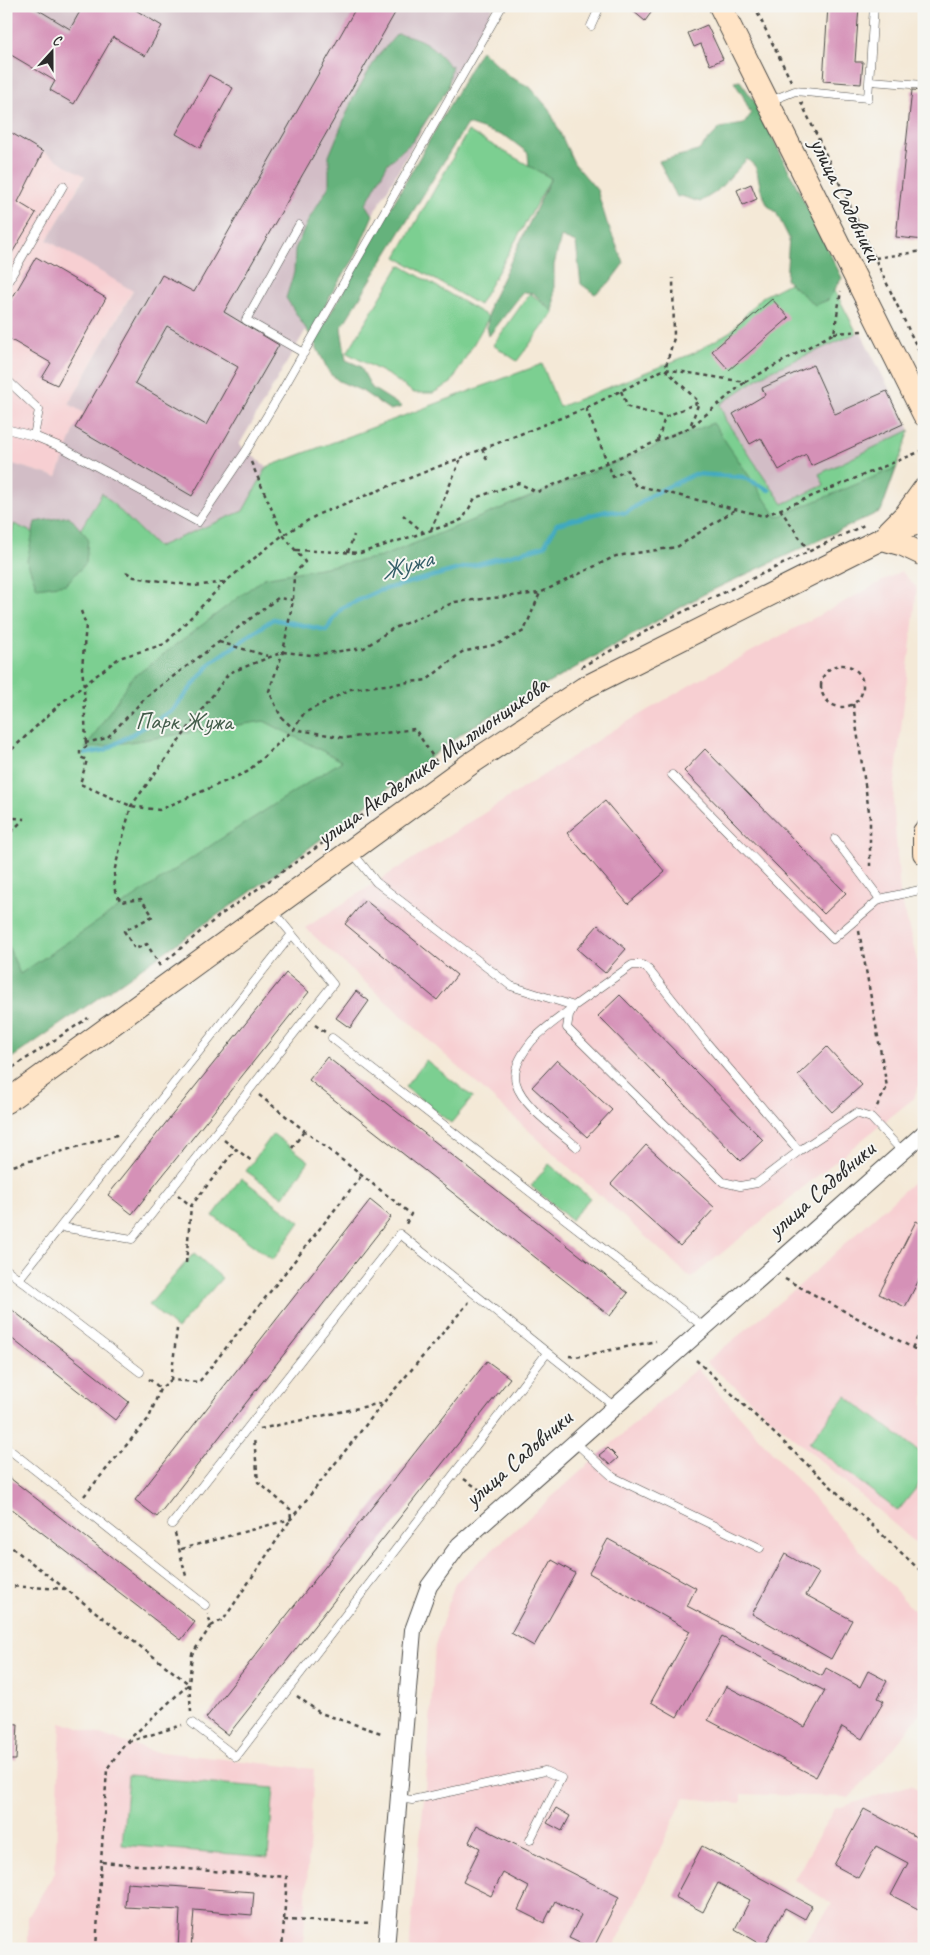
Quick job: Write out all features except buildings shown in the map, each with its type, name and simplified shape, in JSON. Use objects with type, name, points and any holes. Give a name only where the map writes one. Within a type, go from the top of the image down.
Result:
[{"type":"street","name":"улица Садовники","points":[[720,6],[921,405]]},
{"type":"street","points":[[924,489],[906,514],[882,539],[903,545],[924,555]]},
{"type":"street","name":"улица Академика Миллионщикова","points":[[6,1102],[470,764],[584,688],[908,526],[924,522]]},
{"type":"street","points":[[924,832],[924,853]]},
{"type":"street","name":"улица Садовники","points":[[386,1949],[413,1630],[429,1586],[459,1545],[924,1133]]},
{"type":"lane","points":[[6,429],[34,436],[63,448],[198,522],[246,451],[304,353],[502,6]]},
{"type":"lane","points":[[591,26],[600,6]]},
{"type":"lane","points":[[769,102],[796,91],[868,98],[874,6]]},
{"type":"lane","points":[[870,81],[924,85]]},
{"type":"lane","points":[[6,285],[63,186]]},
{"type":"lane","points":[[299,225],[246,320],[304,353]]},
{"type":"lane","points":[[6,379],[39,410],[34,436]]},
{"type":"lane","points":[[672,776],[833,939],[880,899],[924,889]]},
{"type":"lane","points":[[835,839],[880,899]]},
{"type":"lane","points":[[351,850],[376,882],[511,986],[574,1006]]},
{"type":"lane","points":[[61,1227],[132,1239],[333,984],[271,908]]},
{"type":"lane","points":[[20,1279],[292,934]]},
{"type":"lane","points":[[577,1147],[527,1103],[516,1084],[515,1072],[519,1061],[533,1041],[574,1006],[632,965],[642,965],[649,970],[707,1044],[799,1151]]},
{"type":"lane","points":[[574,1006],[569,1016],[567,1028],[723,1182],[740,1186],[757,1183],[850,1115],[861,1114],[871,1118],[903,1152]]},
{"type":"lane","points":[[332,1038],[704,1327]]},
{"type":"lane","points":[[172,1524],[400,1234],[614,1407]]},
{"type":"lane","points":[[6,1269],[140,1372]]},
{"type":"lane","points":[[192,1723],[236,1757],[548,1354]]},
{"type":"lane","points":[[576,1443],[613,1477],[760,1548]]},
{"type":"lane","points":[[6,1446],[205,1605]]},
{"type":"lane","points":[[399,1798],[412,1800],[545,1771],[561,1778],[530,1840]]},
{"type":"path","points":[[754,6],[924,362]]},
{"type":"path","points":[[875,258],[924,251]]},
{"type":"path","points":[[665,369],[674,338],[673,278]]},
{"type":"path","points":[[834,334],[841,287]]},
{"type":"path","points":[[294,550],[360,553],[463,519],[475,498],[518,483],[537,492],[691,427],[745,382],[834,334],[867,330]]},
{"type":"path","points":[[665,369],[699,402]]},
{"type":"path","points":[[6,756],[61,703],[119,658],[165,644],[225,582],[283,535],[319,514],[586,408],[665,369],[745,382]]},
{"type":"path","points":[[621,390],[628,407],[665,417],[699,402]]},
{"type":"path","points":[[691,427],[699,402]]},
{"type":"path","points":[[586,408],[613,476],[627,470],[635,485],[651,487],[764,516],[924,450]]},
{"type":"path","points":[[658,441],[665,417]]},
{"type":"path","points":[[482,449],[487,460]]},
{"type":"path","points":[[246,451],[283,535],[306,562],[294,574],[292,600],[283,652],[269,691],[281,717],[294,729],[345,738],[415,729],[437,763]]},
{"type":"path","points":[[431,530],[461,458]]},
{"type":"path","points":[[160,966],[147,944],[135,949],[124,931],[152,916],[141,899],[121,902],[115,891],[114,872],[131,806],[229,673],[283,652],[311,655],[364,648],[392,629],[455,602],[540,593],[616,556],[676,547],[736,509]]},
{"type":"path","points":[[780,509],[808,550]]},
{"type":"path","points":[[403,515],[423,533]]},
{"type":"path","points":[[348,552],[354,534]]},
{"type":"path","points":[[126,572],[134,577],[195,586],[225,582]]},
{"type":"path","points":[[81,611],[86,625],[82,668],[86,747],[80,751],[80,757],[87,760],[80,784],[131,806],[159,810],[247,772],[294,729],[304,713],[351,689],[427,680],[462,652],[498,644],[516,635],[524,630],[540,593]]},
{"type":"path","points":[[85,743],[107,738],[147,696],[278,598],[292,600]]},
{"type":"path","points":[[220,642],[270,657]]},
{"type":"path","points":[[854,704],[840,707],[828,701],[824,696],[822,682],[828,670],[841,665],[854,669],[859,673],[862,680],[862,693],[854,704],[870,818],[870,886]]},
{"type":"path","points":[[6,817],[24,819],[6,837]]},
{"type":"path","points":[[854,921],[858,929],[887,1087],[871,1118]]},
{"type":"path","points":[[265,1099],[411,1214],[400,1234]]},
{"type":"path","points":[[6,1168],[138,1129]]},
{"type":"path","points":[[292,1148],[305,1130]]},
{"type":"path","points":[[215,1134],[253,1162]]},
{"type":"path","points":[[186,1263],[191,1206],[236,1149]]},
{"type":"path","points":[[78,1504],[149,1418],[160,1389],[171,1380],[199,1382],[362,1175]]},
{"type":"path","points":[[171,1190],[191,1206]]},
{"type":"path","points":[[785,1279],[924,1354]]},
{"type":"path","points":[[192,1723],[189,1684],[192,1654],[211,1626],[224,1618],[291,1519],[384,1402],[475,1295]]},
{"type":"path","points":[[912,1348],[924,1325]]},
{"type":"path","points":[[171,1380],[177,1329]]},
{"type":"path","points":[[548,1354],[576,1357],[656,1341]]},
{"type":"path","points":[[696,1360],[924,1574]]},
{"type":"path","points":[[140,1372],[160,1389]]},
{"type":"path","points":[[291,1519],[290,1509],[258,1482],[253,1430],[384,1402]]},
{"type":"path","points":[[455,1473],[483,1492]]},
{"type":"path","points":[[181,1549],[291,1519]]},
{"type":"path","points":[[172,1524],[181,1549],[189,1592]]},
{"type":"path","points":[[6,1543],[69,1589],[189,1684]]},
{"type":"path","points":[[6,1586],[69,1589]]},
{"type":"path","points":[[205,1605],[211,1626]]},
{"type":"path","points":[[96,1949],[107,1770],[125,1742],[189,1684]]},
{"type":"path","points":[[288,1690],[320,1713],[384,1734]]},
{"type":"path","points":[[125,1742],[174,1727]]},
{"type":"path","points":[[101,1862],[287,1876],[282,1949]]},
{"type":"path","points":[[284,1920],[372,1923]]},
{"type":"shaded area","points":[[6,6],[494,6],[239,445],[267,467],[243,511],[157,547],[102,493],[69,549],[14,524],[6,565],[6,462],[57,477],[75,428],[84,413],[69,404],[133,291],[47,240],[85,176],[6,130]]},
{"type":"shaded area","points":[[6,130],[85,175],[47,240],[133,290],[69,404],[84,412],[75,428],[57,477],[6,462]]},
{"type":"shaded area","points":[[857,333],[861,333],[910,430],[820,474],[824,484],[783,505],[726,421],[720,403],[768,372]]},
{"type":"shaded area","points":[[901,571],[917,588],[893,800],[900,893],[924,988],[924,1073],[914,1098],[691,1278],[305,928],[612,731],[697,681]]},
{"type":"shaded area","points":[[924,1172],[924,1550],[706,1362],[799,1286]]},
{"type":"shaded area","points":[[697,1368],[924,1622],[924,1709],[894,1748],[850,1797],[741,1794],[741,1803],[684,1798],[613,1949],[409,1949],[427,1768],[435,1645],[455,1583]]},
{"type":"shaded area","points":[[61,1722],[152,1751],[314,1769],[303,1949],[28,1949],[28,1917],[55,1872]]},
{"type":"shaded area","points":[[911,1785],[924,1793],[924,1949],[799,1949],[832,1904],[794,1880],[834,1809]]},
{"type":"green space","points":[[397,34],[421,40],[433,48],[449,66],[452,65],[448,88],[412,142],[388,163],[366,204],[373,215],[354,259],[334,289],[310,335],[286,298],[294,272],[295,249],[309,219],[329,186],[329,156],[353,98],[377,57]]},
{"type":"green space","points":[[481,50],[510,77],[530,87],[549,109],[574,163],[597,190],[607,223],[624,263],[609,283],[595,294],[581,284],[576,243],[561,237],[554,265],[554,312],[533,293],[523,292],[489,336],[487,327],[490,304],[551,178],[529,166],[528,153],[507,137],[467,124],[341,328],[346,360],[360,366],[372,388],[402,407],[390,410],[362,391],[339,381],[330,374],[314,342]]},
{"type":"green space","points":[[740,81],[755,102],[842,278],[828,300],[815,305],[786,280],[789,238],[776,212],[768,206],[761,190],[756,167],[747,159],[716,192],[700,202],[681,196],[677,197],[659,161],[698,151],[720,128],[744,124],[751,114],[734,82]]},
{"type":"green space","points":[[468,131],[551,178],[479,305],[396,257]]},
{"type":"green space","points":[[400,265],[489,317],[451,383],[433,393],[414,393],[390,376],[347,353]]},
{"type":"green space","name":"Парк Жужа","points":[[822,266],[857,333],[768,372],[720,404],[726,421],[783,504],[824,485],[819,474],[910,430],[881,511],[704,594],[468,729],[245,896],[6,1053],[6,565],[14,524],[69,549],[102,493],[157,547],[243,511],[267,467],[542,364],[559,407],[694,353],[731,331],[762,297]]},
{"type":"green space","points":[[530,293],[554,312],[517,361],[493,345]]},
{"type":"green space","points":[[713,423],[777,517],[896,468],[881,511],[704,594],[468,729],[245,896],[6,1062],[6,941],[20,974],[219,840],[342,761],[264,721],[85,749],[131,679],[264,578],[381,557]]},
{"type":"green space","points":[[69,516],[88,538],[86,563],[66,584],[37,588],[27,561],[35,522]]},
{"type":"green space","points":[[426,1060],[473,1097],[451,1123],[405,1087]]},
{"type":"green space","points":[[273,1134],[309,1161],[283,1197],[246,1171]]},
{"type":"green space","points":[[549,1164],[590,1198],[571,1220],[531,1186]]},
{"type":"green space","points":[[241,1178],[300,1222],[273,1260],[213,1216]]},
{"type":"green space","points":[[194,1253],[222,1278],[177,1329],[149,1305]]},
{"type":"green space","points":[[846,1396],[924,1455],[924,1478],[898,1511],[809,1443]]},
{"type":"green space","points":[[128,1776],[274,1788],[268,1857],[122,1845]]},
{"type":"waterway","name":"Жужа","points":[[85,754],[105,750],[173,710],[212,662],[273,619],[326,630],[342,608],[378,591],[544,546],[557,524],[607,511],[626,513],[655,493],[695,474],[743,477],[769,490]]}]
